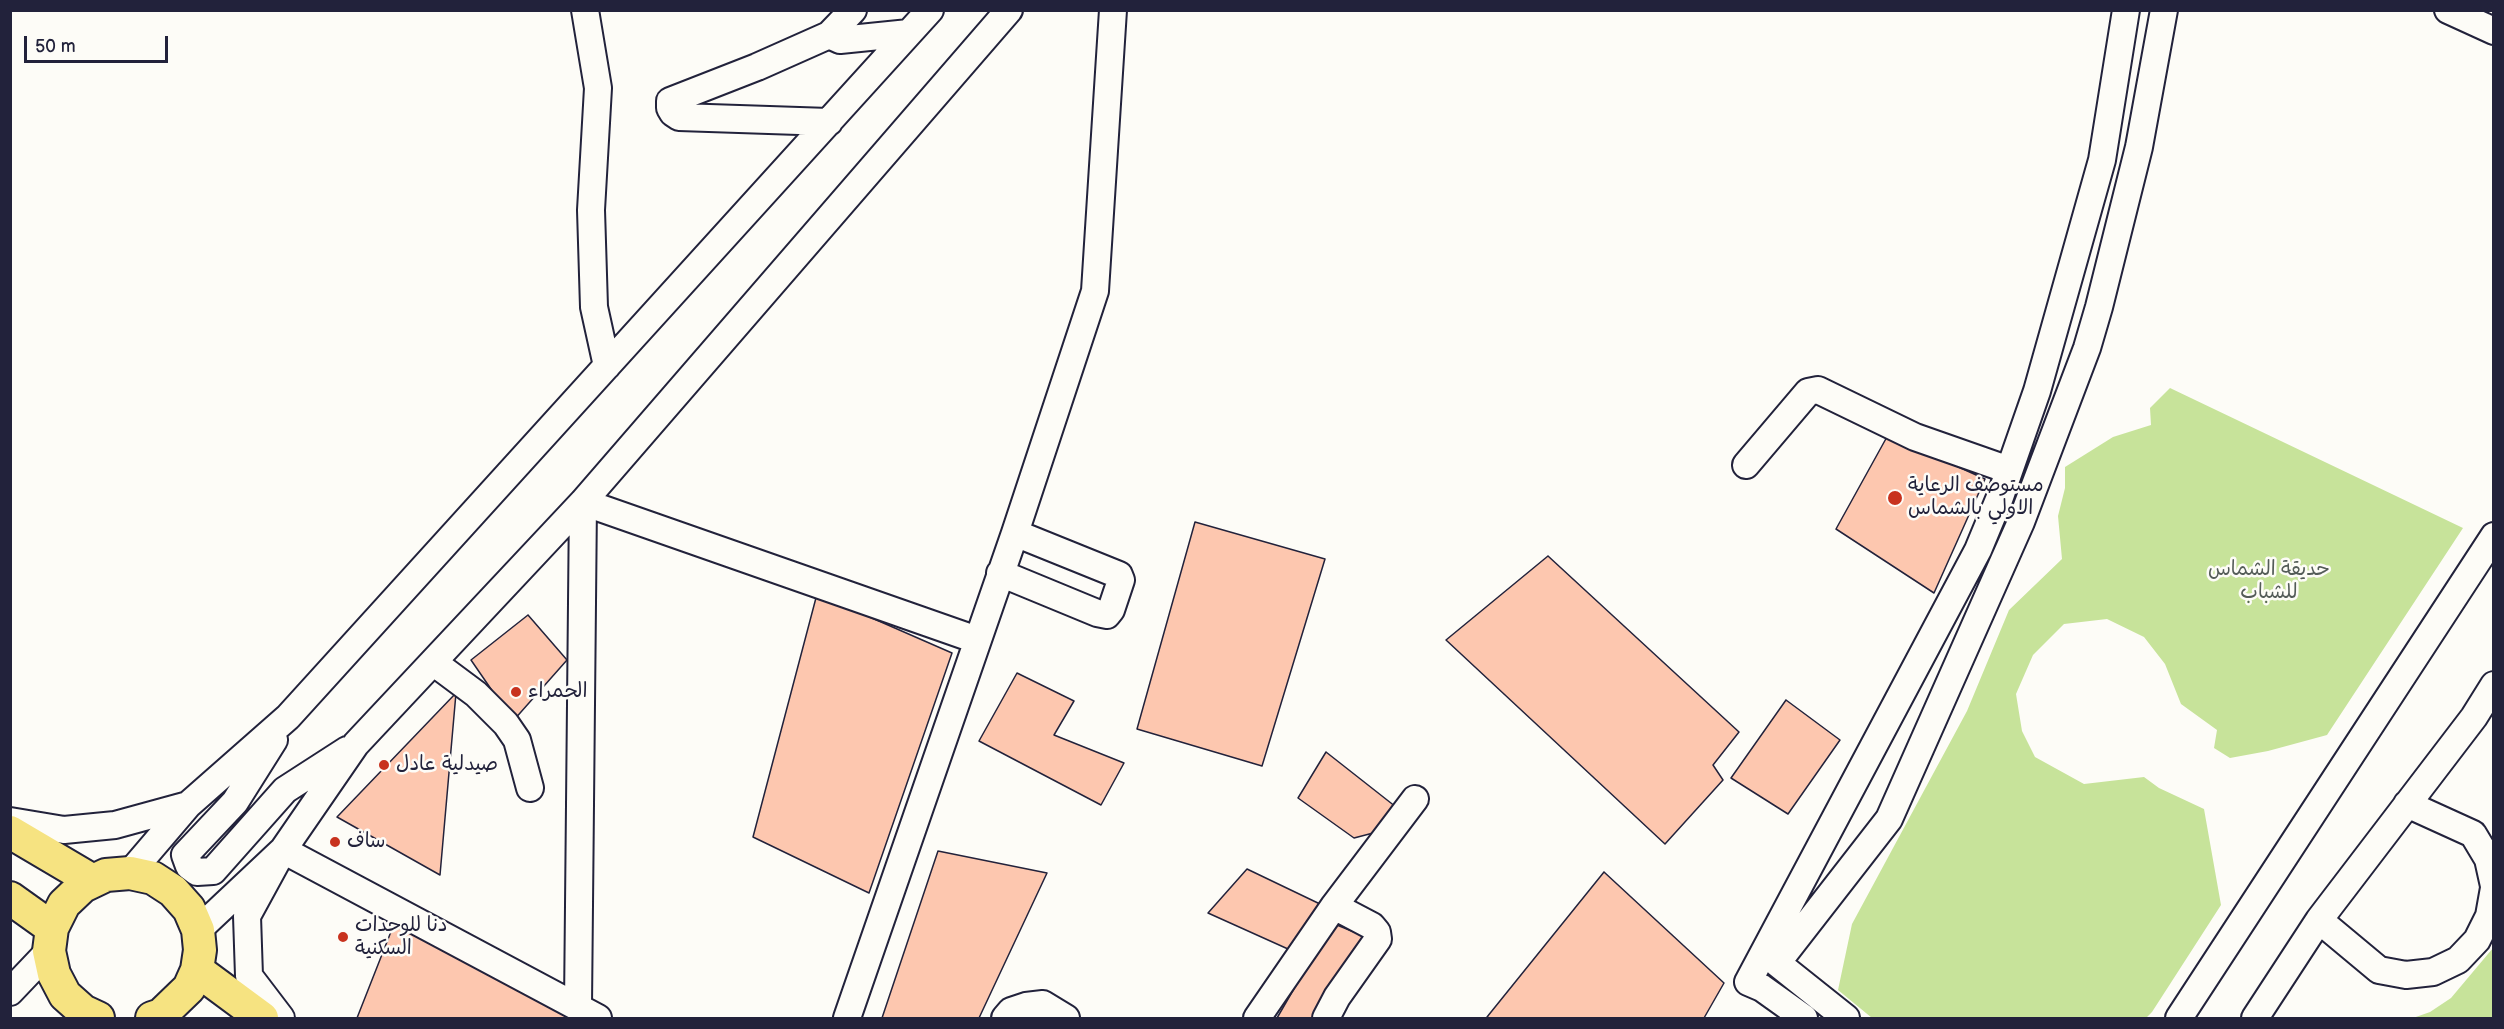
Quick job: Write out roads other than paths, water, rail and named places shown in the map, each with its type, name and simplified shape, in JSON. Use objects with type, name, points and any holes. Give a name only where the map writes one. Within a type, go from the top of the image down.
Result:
[{"type":"main road","points":[[10,832],[93,881]]},
{"type":"main road","points":[[10,851],[10,859]]},
{"type":"main road","points":[[98,1018],[83,1011],[66,995],[54,974],[51,939],[64,904],[82,886],[106,875],[130,873],[153,879],[173,891],[189,909],[198,930],[200,950],[197,970],[189,988],[160,1017]]},
{"type":"main road","points":[[10,898],[51,939]]},
{"type":"main road","points":[[197,970],[262,1018]]},
{"type":"street","points":[[585,10],[598,88],[591,210],[594,307],[607,366]]},
{"type":"street","points":[[829,122],[679,117],[670,108],[670,101],[757,67],[829,35],[853,10]]},
{"type":"street","points":[[130,873],[188,805],[288,717],[930,10]]},
{"type":"street","points":[[281,1018],[249,976],[248,916],[283,850],[356,744],[583,502],[1009,10]]},
{"type":"street","points":[[847,1018],[1015,533],[1095,291],[1113,10]]},
{"type":"street","points":[[1804,1018],[1762,988],[1748,982],[1978,550],[2037,391],[2102,160],[2126,10]]},
{"type":"street","points":[[1846,1018],[1777,963],[1889,819],[2021,522],[2087,348],[2099,306],[2139,147],[2164,10]]},
{"type":"street","points":[[2448,10],[2493,31]]},
{"type":"street","points":[[829,35],[840,40],[909,33]]},
{"type":"street","points":[[1746,465],[1808,392],[1818,390],[1915,437],[2009,470]]},
{"type":"street","points":[[583,502],[977,640]]},
{"type":"street","points":[[283,850],[592,1015],[583,502]]},
{"type":"street","points":[[1000,573],[1097,613],[1107,615],[1111,610],[1121,580],[1119,575],[1015,533]]},
{"type":"street","points":[[2179,1018],[2493,536]]},
{"type":"street","points":[[433,662],[476,694],[506,724],[517,740],[530,788]]},
{"type":"street","points":[[2256,1018],[2319,920],[2474,717],[2493,685]]},
{"type":"street","points":[[288,717],[236,802],[185,855],[189,866],[197,872],[213,871],[285,790],[356,744]]},
{"type":"street","points":[[1257,1018],[1334,906],[1415,799]]},
{"type":"street","points":[[2319,920],[2379,970],[2406,975],[2433,972],[2457,960],[2477,940],[2489,916],[2493,887],[2488,859],[2473,834],[2407,804]]},
{"type":"street","points":[[10,821],[64,830],[115,825],[188,805]]},
{"type":"street","points":[[198,930],[283,850]]},
{"type":"street","points":[[1326,1018],[1337,997],[1378,939],[1377,932],[1372,926],[1334,906]]},
{"type":"street","points":[[10,992],[51,939]]},
{"type":"street","points":[[1005,1018],[1011,1011],[1043,1004],[1066,1018]]},
{"type":"place","name":"مستوصف الرعاية الاولي بالشماس","points":[[1895,498]]},
{"type":"place","name":"الحمراء","points":[[516,692]]},
{"type":"place","name":"صيدلية عادل","points":[[384,765]]},
{"type":"place","name":"ساف","points":[[335,842]]},
{"type":"place","name":"دنا للوحدات السكنية","points":[[343,937]]},
{"type":"park label","name":"حديقة الشماس للشباب","points":[[2269,582]]}]
